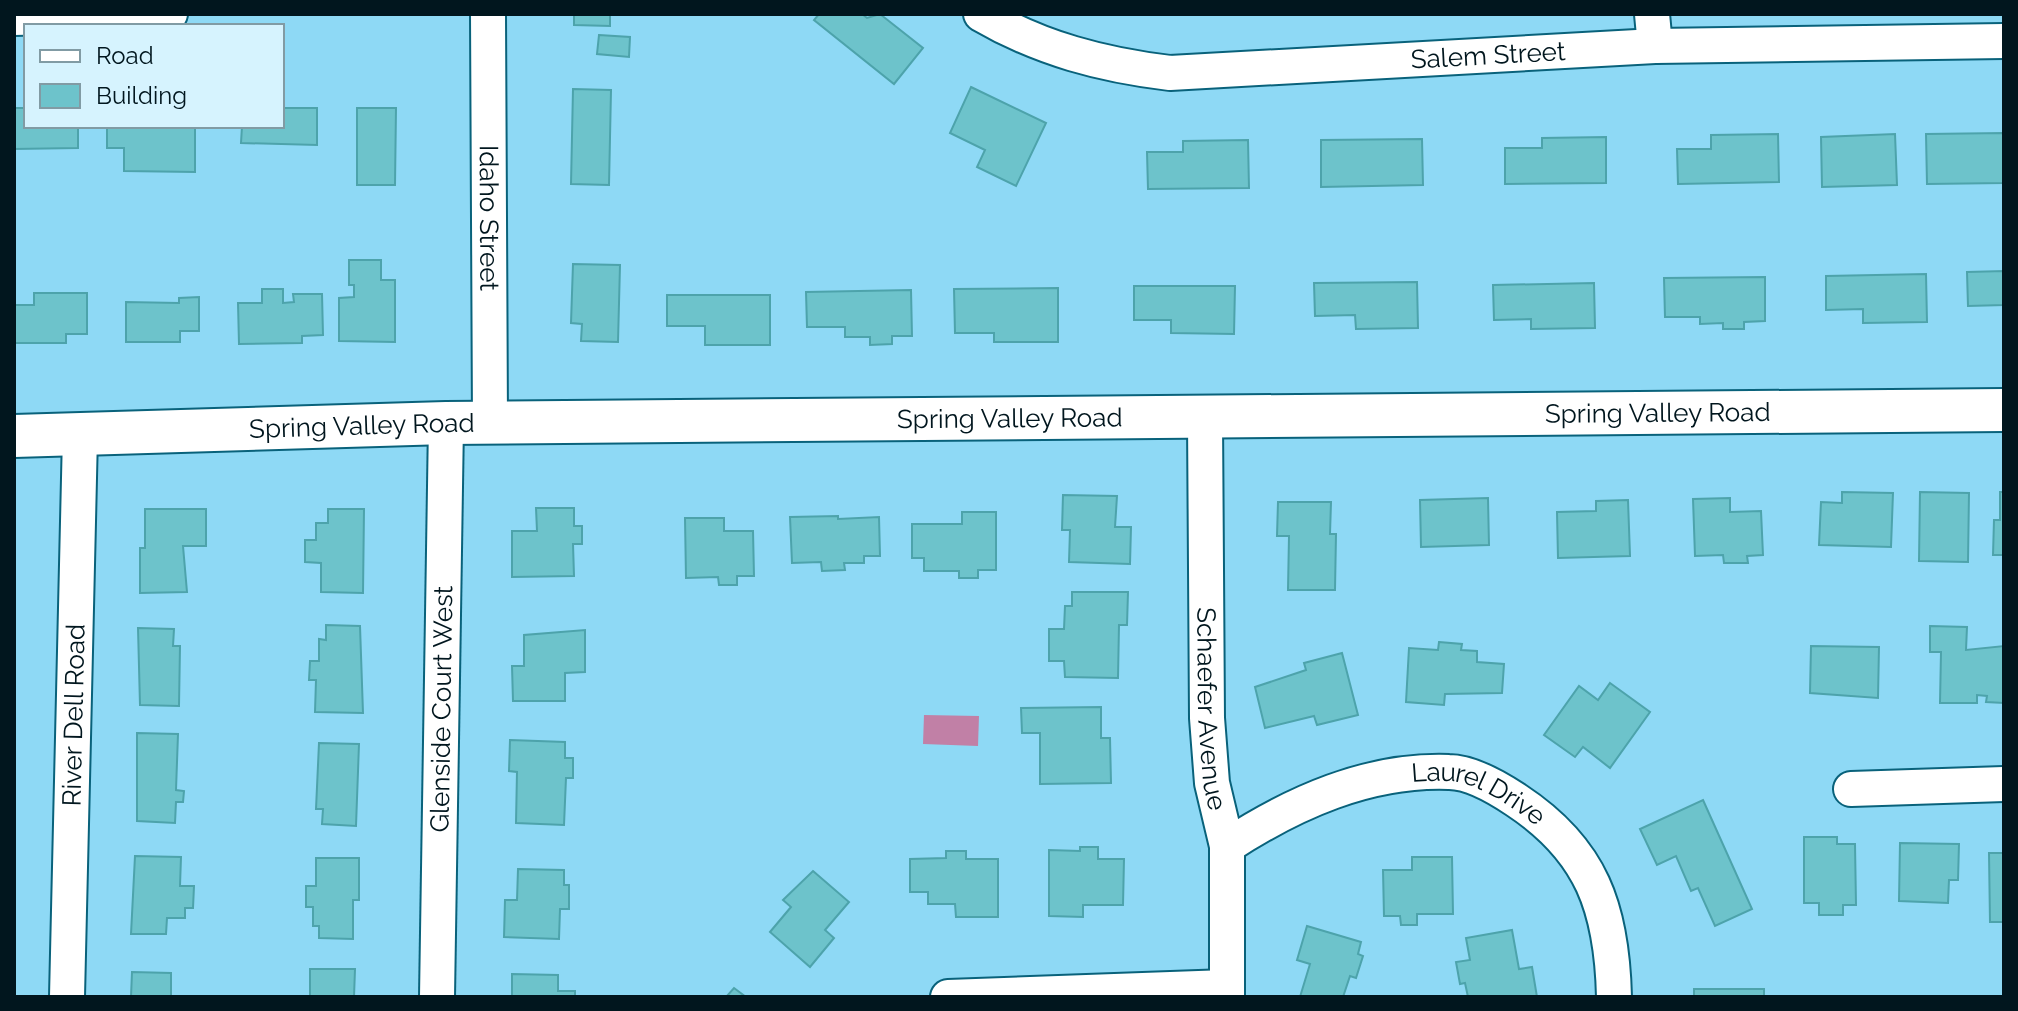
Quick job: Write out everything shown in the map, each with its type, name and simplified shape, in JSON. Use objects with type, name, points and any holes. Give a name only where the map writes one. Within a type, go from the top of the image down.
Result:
[{"type":"street","points":[[14,18],[170,14]]},
{"type":"street","name":"Idaho Street","points":[[488,14],[490,422]]},
{"type":"street","name":"Salem Street","points":[[981,14],[1027,38],[1074,55],[1122,67],[1170,73],[1654,30],[2004,41]]},
{"type":"street","name":"Spring Valley Road","points":[[14,436],[490,422],[1205,419],[2004,410]]},
{"type":"street","name":"Schaefer Avenue","points":[[1205,419],[1207,718],[1212,783],[1227,846],[1227,992]]},
{"type":"street","name":"Glenside Court West","points":[[437,997],[446,423]]},
{"type":"street","name":"River Dell Road","points":[[67,997],[80,435]]},
{"type":"street","name":"Laurel Drive","points":[[1227,846],[1287,810],[1365,780],[1452,771],[1498,788],[1539,815],[1570,844],[1594,881],[1606,918],[1614,997]]},
{"type":"street","points":[[1851,789],[2004,784]]},
{"type":"street","points":[[948,997],[1227,992]]},
{"type":"shaded area","points":[[924,715],[979,716],[978,746],[923,744]]},
{"type":"building","points":[[574,14],[610,14],[610,26],[574,25]]},
{"type":"building","points":[[819,14],[862,14],[867,18],[880,14],[923,48],[894,84],[814,20]]},
{"type":"building","points":[[599,35],[630,37],[629,57],[597,54]]},
{"type":"building","points":[[971,87],[1046,123],[1016,186],[977,167],[985,150],[950,133]]},
{"type":"building","points":[[573,89],[611,90],[609,185],[571,184]]},
{"type":"building","points":[[14,108],[24,108],[24,128],[78,128],[78,148],[14,149]]},
{"type":"building","points":[[284,108],[317,108],[317,145],[241,143],[242,128],[284,128]]},
{"type":"building","points":[[357,108],[396,108],[395,185],[357,185]]},
{"type":"building","points":[[107,128],[195,128],[195,172],[124,171],[124,148],[107,148]]},
{"type":"building","points":[[2004,133],[2004,183],[1927,184],[1926,134]]},
{"type":"building","points":[[1778,134],[1779,182],[1678,184],[1677,149],[1711,149],[1711,135]]},
{"type":"building","points":[[1895,134],[1897,185],[1822,187],[1821,137]]},
{"type":"building","points":[[1606,137],[1606,183],[1505,184],[1505,148],[1542,148],[1542,138]]},
{"type":"building","points":[[1422,139],[1423,185],[1321,187],[1321,140]]},
{"type":"building","points":[[1248,140],[1249,188],[1148,189],[1147,152],[1183,152],[1183,141]]},
{"type":"building","points":[[349,260],[381,260],[381,280],[395,280],[395,342],[339,341],[339,298],[354,297],[354,285],[349,285]]},
{"type":"building","points":[[573,264],[620,265],[618,342],[581,341],[582,324],[571,323]]},
{"type":"building","points":[[2004,271],[2004,305],[1968,306],[1967,272]]},
{"type":"building","points":[[1926,274],[1927,322],[1863,323],[1863,309],[1826,310],[1826,276]]},
{"type":"building","points":[[1765,277],[1765,321],[1744,322],[1744,329],[1723,329],[1723,323],[1700,324],[1700,317],[1665,317],[1664,278]]},
{"type":"building","points":[[1417,282],[1418,328],[1356,329],[1355,315],[1315,316],[1314,283]]},
{"type":"building","points":[[1594,283],[1595,328],[1531,329],[1531,319],[1494,320],[1493,285]]},
{"type":"building","points":[[1134,286],[1235,286],[1234,334],[1171,333],[1171,320],[1134,320]]},
{"type":"building","points":[[1058,288],[1058,342],[994,342],[994,333],[955,333],[954,289]]},
{"type":"building","points":[[262,289],[283,289],[283,303],[294,302],[293,294],[322,294],[323,335],[302,336],[302,343],[239,344],[238,303],[262,303]]},
{"type":"building","points":[[911,290],[912,336],[892,336],[892,344],[870,345],[870,337],[845,337],[845,327],[807,327],[806,292]]},
{"type":"building","points":[[34,293],[87,293],[87,334],[66,334],[66,343],[14,343],[14,305],[34,305]]},
{"type":"building","points":[[667,295],[770,295],[770,345],[705,345],[705,326],[667,326]]},
{"type":"building","points":[[199,297],[199,331],[180,331],[180,342],[126,342],[126,302],[179,303],[179,298]]},
{"type":"building","points":[[1842,492],[1893,493],[1891,547],[1819,545],[1821,502],[1842,503]]},
{"type":"building","points":[[1920,492],[1969,493],[1968,562],[1919,561]]},
{"type":"building","points":[[2000,492],[2004,492],[2004,555],[1993,555],[1994,520],[2000,520]]},
{"type":"building","points":[[1063,495],[1117,496],[1115,527],[1131,527],[1130,564],[1069,562],[1070,530],[1062,530]]},
{"type":"building","points":[[1488,498],[1489,545],[1421,547],[1420,500]]},
{"type":"building","points":[[1730,498],[1730,512],[1761,511],[1763,555],[1747,556],[1748,563],[1724,563],[1723,555],[1695,556],[1693,499]]},
{"type":"building","points":[[1628,500],[1630,556],[1558,558],[1557,512],[1596,511],[1596,501]]},
{"type":"building","points":[[1278,502],[1331,502],[1330,534],[1336,534],[1335,590],[1288,590],[1289,536],[1277,536]]},
{"type":"building","points":[[536,508],[574,508],[574,526],[582,526],[582,544],[573,544],[574,576],[512,577],[512,531],[537,531]]},
{"type":"building","points":[[145,509],[206,509],[206,546],[183,546],[187,592],[140,593],[140,548],[145,548]]},
{"type":"building","points":[[328,509],[364,509],[363,593],[321,592],[321,563],[305,562],[305,540],[316,540],[316,523],[328,523]]},
{"type":"building","points":[[962,512],[996,512],[996,570],[978,570],[978,578],[959,578],[959,571],[924,571],[924,558],[912,558],[912,524],[962,524]]},
{"type":"building","points":[[838,516],[838,519],[879,517],[880,556],[864,556],[864,563],[844,563],[845,570],[822,571],[821,562],[792,563],[790,517]]},
{"type":"building","points":[[685,518],[724,518],[724,531],[753,531],[754,576],[737,576],[737,585],[719,585],[718,577],[686,578]]},
{"type":"building","points":[[1072,592],[1128,592],[1127,625],[1119,625],[1118,678],[1065,677],[1064,661],[1049,661],[1049,629],[1064,629],[1065,606],[1072,606]]},
{"type":"building","points":[[326,625],[360,626],[363,713],[315,712],[316,680],[309,680],[310,661],[319,661],[319,639],[326,640]]},
{"type":"building","points":[[1930,626],[1967,627],[1966,650],[2004,646],[2004,703],[1986,702],[1987,696],[1977,695],[1977,703],[1940,703],[1941,652],[1930,652]]},
{"type":"building","points":[[138,628],[174,629],[173,646],[180,646],[179,706],[140,705]]},
{"type":"building","points":[[585,630],[585,672],[565,673],[565,701],[513,701],[512,666],[524,666],[524,635]]},
{"type":"building","points":[[1439,642],[1462,644],[1461,650],[1477,651],[1477,662],[1504,664],[1502,693],[1445,694],[1444,705],[1406,702],[1409,648],[1438,650]]},
{"type":"building","points":[[1811,646],[1879,647],[1878,698],[1810,693]]},
{"type":"building","points":[[1342,653],[1358,715],[1317,725],[1314,716],[1265,728],[1255,687],[1306,670],[1304,663]]},
{"type":"building","points":[[1610,683],[1650,712],[1610,768],[1583,747],[1575,757],[1544,735],[1579,686],[1598,700]]},
{"type":"building","points":[[1101,707],[1101,738],[1110,738],[1111,783],[1040,784],[1040,733],[1022,733],[1021,708]]},
{"type":"building","points":[[137,733],[178,734],[176,790],[184,791],[183,802],[176,802],[175,823],[137,821]]},
{"type":"building","points":[[510,740],[565,742],[565,758],[573,758],[573,778],[566,778],[564,825],[516,823],[517,772],[509,771]]},
{"type":"building","points":[[319,743],[359,744],[356,826],[322,824],[323,809],[316,809]]},
{"type":"building","points":[[1703,800],[1752,909],[1715,926],[1698,888],[1691,891],[1676,856],[1657,865],[1640,829]]},
{"type":"building","points":[[1804,837],[1837,837],[1837,844],[1855,844],[1856,905],[1843,905],[1843,915],[1819,915],[1819,903],[1804,903]]},
{"type":"building","points":[[1900,843],[1959,844],[1958,880],[1949,880],[1948,903],[1899,901]]},
{"type":"building","points":[[1080,847],[1098,847],[1098,859],[1124,859],[1123,905],[1083,905],[1083,917],[1049,916],[1049,850],[1080,851]]},
{"type":"building","points":[[946,851],[966,851],[966,859],[998,859],[998,917],[956,917],[955,904],[928,904],[928,892],[910,892],[910,859],[946,858]]},
{"type":"building","points":[[1989,853],[2004,853],[2004,922],[1990,922]]},
{"type":"building","points":[[135,856],[181,857],[180,886],[194,886],[193,908],[185,908],[185,918],[167,918],[166,934],[131,934]]},
{"type":"building","points":[[1412,857],[1452,857],[1453,914],[1417,914],[1417,925],[1401,925],[1400,916],[1384,916],[1383,870],[1412,870]]},
{"type":"building","points":[[316,858],[359,858],[359,900],[353,900],[353,939],[319,938],[319,926],[313,926],[313,907],[306,907],[306,886],[316,886]]},
{"type":"building","points":[[518,869],[564,870],[564,885],[569,885],[569,909],[560,909],[559,939],[504,937],[505,900],[517,900]]},
{"type":"building","points":[[813,871],[849,902],[825,930],[834,938],[810,967],[770,932],[791,907],[783,900]]},
{"type":"building","points":[[1307,926],[1361,942],[1358,954],[1363,956],[1356,978],[1350,976],[1343,997],[1300,997],[1310,964],[1297,960]]},
{"type":"building","points":[[1512,930],[1519,969],[1532,967],[1537,997],[1468,997],[1465,983],[1460,984],[1456,962],[1470,960],[1466,938]]},
{"type":"building","points":[[310,969],[355,969],[354,997],[310,997]]},
{"type":"building","points":[[132,972],[171,973],[171,997],[131,997]]},
{"type":"building","points":[[512,974],[558,975],[558,991],[575,991],[575,997],[512,997]]},
{"type":"building","points":[[734,988],[746,997],[726,997]]},
{"type":"building","points":[[1694,989],[1764,989],[1764,997],[1694,997]]}]
